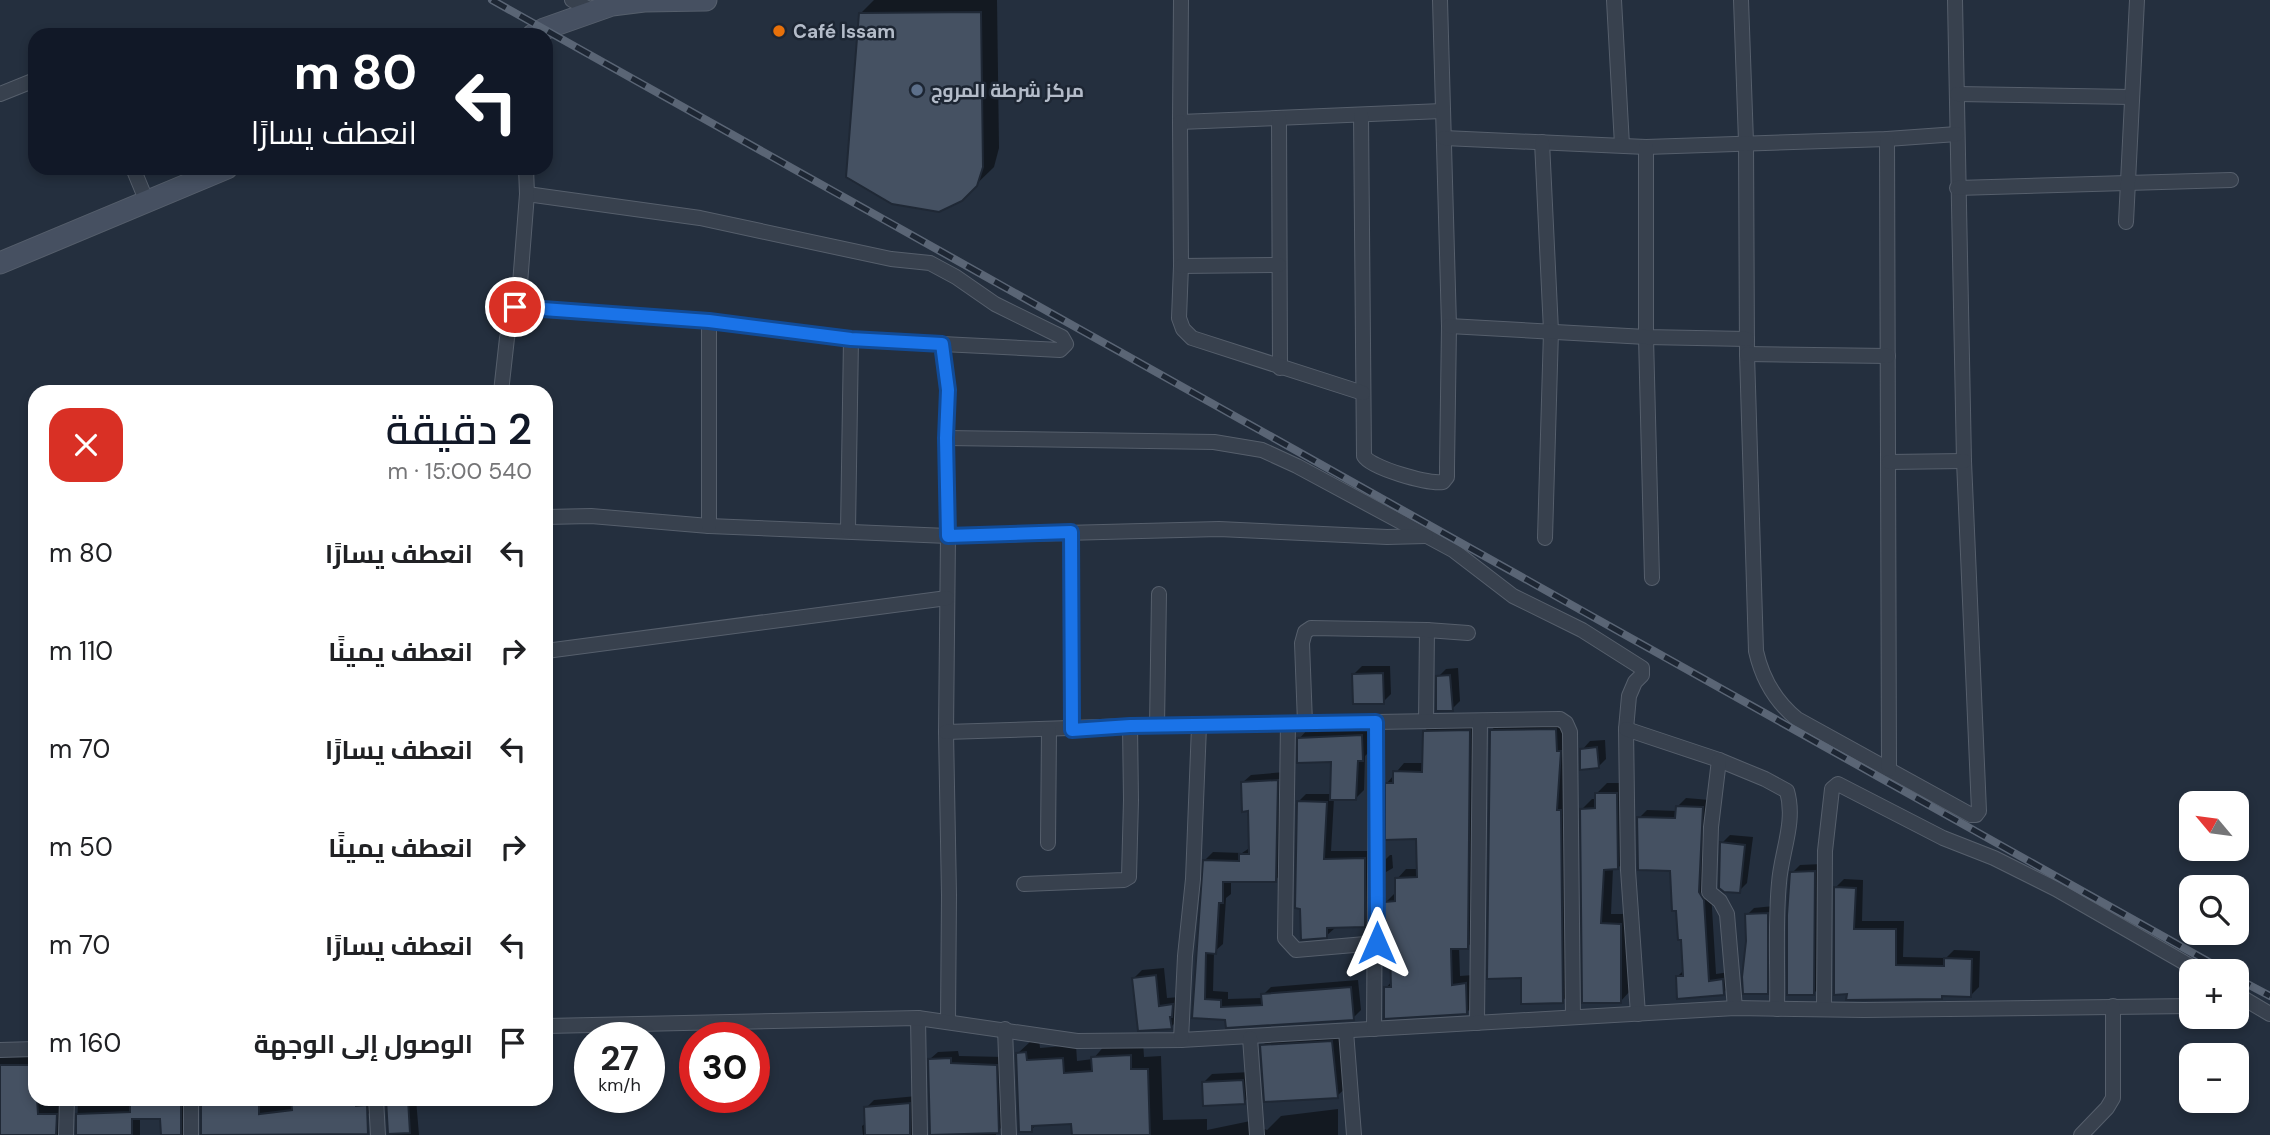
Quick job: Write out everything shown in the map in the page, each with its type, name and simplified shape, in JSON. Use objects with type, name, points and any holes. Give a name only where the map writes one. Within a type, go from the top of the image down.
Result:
[{"type":"street","points":[[572,0],[605,5],[706,0]]},
{"type":"street","points":[[1181,0],[1179,318],[1183,329],[1192,338],[1363,393]]},
{"type":"street","points":[[1361,115],[1363,449],[1366,460],[1374,465],[1430,482],[1443,482],[1447,477],[1449,326],[1440,0]]},
{"type":"street","points":[[1614,0],[1622,145]]},
{"type":"street","points":[[1741,0],[1746,142],[1747,346],[1756,651],[1760,671],[1783,707],[1797,719],[1971,815],[1976,815],[1979,811],[1964,461],[1955,0]]},
{"type":"street","points":[[2126,222],[2137,0]]},
{"type":"street","points":[[550,28],[605,5]]},
{"type":"street","points":[[0,94],[28,83]]},
{"type":"street","points":[[1957,94],[2131,97]]},
{"type":"street","points":[[1180,122],[1442,111]]},
{"type":"street","points":[[1279,118],[1280,368]]},
{"type":"street","points":[[1444,138],[1646,147],[1957,134]]},
{"type":"street","points":[[1887,139],[1889,769]]},
{"type":"street","points":[[1542,142],[1551,331],[1545,538]]},
{"type":"street","points":[[1646,147],[1646,337],[1652,578]]},
{"type":"street","points":[[136,175],[147,202]]},
{"type":"street","points":[[0,263],[211,175]]},
{"type":"street","points":[[502,385],[507,338],[520,284],[526,175]]},
{"type":"street","points":[[1957,188],[2231,180]]},
{"type":"street","points":[[515,307],[709,321],[851,339],[1059,350],[1066,344],[1062,337],[995,304],[930,262],[891,259],[700,218],[527,194]]},
{"type":"street","points":[[1181,266],[1279,265]]},
{"type":"street","points":[[709,321],[709,526]]},
{"type":"street","points":[[1449,326],[1646,337],[1888,356]]},
{"type":"street","points":[[848,530],[851,339]]},
{"type":"street","points":[[942,344],[948,390],[948,1022]]},
{"type":"street","points":[[946,438],[1202,442],[1248,446],[1262,450],[1428,536],[1464,557],[1513,596],[1582,630],[1642,668],[1643,675],[1635,682],[1629,696],[1626,729],[1628,870],[1638,1014]]},
{"type":"street","points":[[1889,462],[1964,461]]},
{"type":"street","points":[[553,517],[591,516],[709,526],[948,536],[1219,529],[1387,537],[1428,536]]},
{"type":"street","points":[[1071,532],[1072,730]]},
{"type":"street","points":[[1157,726],[1159,594]]},
{"type":"street","points":[[553,650],[947,598]]},
{"type":"street","points":[[1305,723],[1302,643],[1305,632],[1317,627],[1468,633]]},
{"type":"street","points":[[1426,720],[1427,630]]},
{"type":"street","points":[[946,732],[1072,730],[1130,726],[1560,719],[1569,727],[1573,1017]]},
{"type":"street","points":[[1478,1023],[1480,721]]},
{"type":"street","points":[[1374,1029],[1377,943],[1376,722]]},
{"type":"street","points":[[1288,723],[1285,938],[1296,950],[1377,943]]},
{"type":"street","points":[[1024,884],[1124,880],[1129,877],[1130,726]]},
{"type":"street","points":[[1181,1040],[1185,956],[1193,879],[1199,726]]},
{"type":"street","points":[[1626,729],[1719,760],[1779,785],[1787,791],[1787,844],[1779,881],[1777,1009]]},
{"type":"street","points":[[1048,843],[1049,730]]},
{"type":"street","points":[[1719,760],[1711,827],[1709,892],[1720,901],[1727,914],[1735,1008]]},
{"type":"street","points":[[1824,1008],[1825,851],[1832,789],[1838,784],[1943,838],[1994,858],[2056,889],[2179,960]]},
{"type":"street","points":[[2249,1003],[2270,1014]]},
{"type":"street","points":[[2081,1135],[2113,1098],[2113,1006]]},
{"type":"street","points":[[553,1026],[918,1018],[1077,1041],[1181,1040],[1735,1008],[1864,1010],[2179,1006]]},
{"type":"street","points":[[918,1018],[920,1135]]},
{"type":"street","points":[[1005,1029],[1009,1135]]},
{"type":"street","points":[[1346,1031],[1354,1135]]},
{"type":"street","points":[[1250,1038],[1257,1135]]},
{"type":"street","points":[[0,1050],[28,1049]]},
{"type":"street","points":[[66,1135],[67,1106]]},
{"type":"street","points":[[191,1106],[191,1135]]},
{"type":"street","points":[[376,1106],[378,1135]]},
{"type":"building","name":"مركز شرطة المروج","points":[[981,12],[983,167],[977,186],[962,201],[939,212],[892,204],[846,177],[859,13]]},
{"type":"building","points":[[1383,673],[1384,704],[1353,704],[1352,674]]},
{"type":"building","points":[[1450,675],[1453,711],[1436,711],[1436,676]]},
{"type":"building","points":[[1556,729],[1557,751],[1561,751],[1557,810],[1561,810],[1563,1003],[1521,1004],[1521,978],[1487,979],[1490,730]]},
{"type":"building","points":[[1470,730],[1468,949],[1451,949],[1452,985],[1466,983],[1467,1014],[1384,1019],[1384,987],[1391,987],[1390,948],[1385,948],[1387,943],[1384,937],[1384,902],[1395,901],[1395,878],[1417,877],[1416,839],[1385,840],[1385,783],[1393,783],[1393,771],[1422,772],[1423,731]]},
{"type":"building","points":[[1362,735],[1363,761],[1358,761],[1356,800],[1330,800],[1331,762],[1297,763],[1297,738]]},
{"type":"building","points":[[1597,747],[1599,768],[1580,770],[1580,749]]},
{"type":"building","points":[[1278,780],[1276,882],[1223,882],[1216,954],[1206,953],[1205,999],[1221,1000],[1221,1007],[1262,1005],[1261,994],[1351,987],[1354,1020],[1226,1028],[1225,1020],[1192,1018],[1203,860],[1239,861],[1239,854],[1249,854],[1248,811],[1242,812],[1241,782]]},
{"type":"building","points":[[1595,793],[1617,793],[1618,869],[1604,870],[1601,923],[1621,924],[1621,1003],[1582,1003],[1580,809],[1595,808]]},
{"type":"building","points":[[1297,801],[1327,802],[1324,859],[1365,858],[1365,927],[1327,928],[1327,938],[1301,940],[1300,909],[1295,908]]},
{"type":"building","points":[[1676,806],[1703,807],[1699,892],[1704,900],[1709,981],[1723,979],[1724,995],[1677,999],[1676,976],[1683,976],[1681,940],[1678,940],[1676,911],[1672,911],[1670,871],[1638,870],[1637,817],[1675,818]]},
{"type":"building","points":[[1720,842],[1745,845],[1740,893],[1724,892],[1719,888]]},
{"type":"building","points":[[1815,871],[1814,995],[1787,995],[1790,872]]},
{"type":"building","points":[[1834,887],[1856,888],[1854,929],[1896,929],[1896,965],[1944,966],[1944,958],[1972,959],[1971,997],[1846,1000],[1847,994],[1834,995]]},
{"type":"building","points":[[1768,913],[1768,994],[1743,994],[1745,914]]},
{"type":"building","points":[[1156,975],[1159,1006],[1173,1004],[1170,1017],[1172,1029],[1138,1031],[1132,978]]},
{"type":"building","points":[[1332,1041],[1338,1098],[1264,1102],[1260,1045]]},
{"type":"building","points":[[1026,1052],[1027,1060],[1063,1058],[1064,1073],[1092,1071],[1091,1057],[1131,1055],[1131,1069],[1148,1069],[1150,1135],[1072,1135],[1071,1124],[1032,1126],[1032,1132],[1019,1132],[1016,1053]]},
{"type":"building","points":[[951,1058],[951,1063],[997,1065],[999,1133],[930,1135],[928,1059]]},
{"type":"building","points":[[0,1065],[28,1065],[28,1106],[38,1106],[38,1114],[57,1114],[56,1135],[0,1135]]},
{"type":"building","points":[[1243,1080],[1245,1104],[1203,1106],[1202,1082]]},
{"type":"building","points":[[910,1103],[910,1135],[865,1135],[864,1107]]},
{"type":"building","points":[[130,1106],[181,1106],[181,1135],[161,1135],[160,1119],[132,1119],[132,1135],[76,1135],[76,1114],[130,1112]]},
{"type":"building","points":[[201,1106],[259,1106],[259,1114],[292,1110],[292,1106],[367,1106],[368,1134],[201,1135]]},
{"type":"building","points":[[386,1106],[408,1106],[410,1133],[388,1134]]},
{"type":"railway","points":[[492,0],[542,28]]},
{"type":"railway","points":[[553,34],[2204,959]]},
{"type":"railway","points":[[2249,985],[2270,996]]},
{"type":"place","name":"Café Issam","points":[[779,31]]},
{"type":"place","name":"مركز شرطة المروج","points":[[917,90]]},
{"type":"route","points":[[515,307],[709,321],[851,339],[942,344],[948,390],[948,536],[1071,532],[1072,730],[1130,726],[1376,722],[1377,943]]}]
